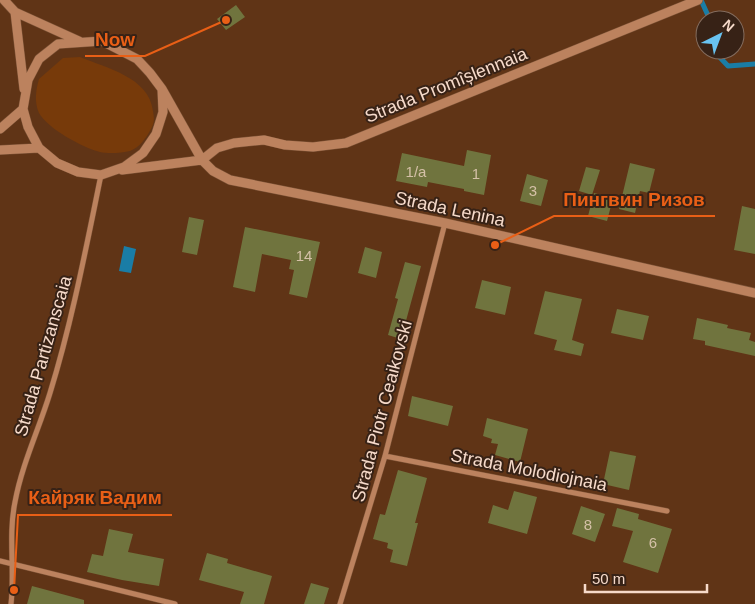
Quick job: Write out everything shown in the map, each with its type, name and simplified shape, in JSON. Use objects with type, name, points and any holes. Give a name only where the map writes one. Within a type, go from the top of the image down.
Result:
[{"type":"street","points":[[4,0],[15,12],[79,41]]},
{"type":"street","name":"Strada Promîșlennaia","points":[[202,160],[217,148],[234,143],[264,140],[285,145],[313,147],[346,143],[698,0]]},
{"type":"street","points":[[15,12],[25,98]]},
{"type":"street","points":[[79,41],[102,41],[137,59],[162,89],[202,160],[101,174],[78,172],[57,164],[39,148],[28,128],[23,109],[28,80],[40,59],[58,44],[79,41]]},
{"type":"street","points":[[114,171],[124,167],[143,153],[156,134],[163,112],[162,89]]},
{"type":"street","points":[[0,129],[23,109]]},
{"type":"street","points":[[0,150],[39,148]]},
{"type":"street","name":"Strada Lenina","points":[[202,160],[213,171],[230,180],[445,224],[755,292]]},
{"type":"street","name":"Strada Partizanscaia","points":[[11,604],[13,588],[11,563],[12,534],[15,502],[38,424],[50,394],[80,276],[101,174]]},
{"type":"street","name":"Strada Piotr Ceaikovski","points":[[340,604],[386,456],[445,224]]},
{"type":"street","name":"Strada Molodiojnaia","points":[[386,456],[667,511]]},
{"type":"street","points":[[0,561],[175,604]]},
{"type":"shaded area","points":[[80,57],[125,75],[144,90],[150,99],[153,124],[145,139],[134,149],[127,152],[111,153],[93,150],[57,131],[39,113],[36,96],[39,79],[63,58]]},
{"type":"water","points":[[124,246],[136,249],[131,273],[119,271]]},
{"type":"building","points":[[236,5],[245,17],[226,30],[217,19]]},
{"type":"building","points":[[467,150],[491,155],[484,195],[428,182],[427,187],[396,181],[402,153],[464,166]]},
{"type":"building","points":[[630,163],[655,169],[649,193],[640,191],[635,213],[619,209]]},
{"type":"building","points":[[586,167],[600,170],[592,195],[579,191]]},
{"type":"building","points":[[527,174],[548,180],[541,206],[520,201]]},
{"type":"building","points":[[594,193],[613,198],[607,221],[588,216]]},
{"type":"building","points":[[742,206],[755,209],[755,254],[734,250]]},
{"type":"building","points":[[189,217],[204,220],[197,255],[182,252]]},
{"type":"building","points":[[245,227],[320,242],[307,298],[289,294],[294,270],[289,269],[291,260],[262,254],[255,292],[233,287]]},
{"type":"building","points":[[365,247],[382,252],[376,278],[358,273]]},
{"type":"building","points":[[405,262],[421,266],[401,339],[388,335],[398,299],[395,298]]},
{"type":"building","points":[[482,280],[511,287],[505,315],[475,308]]},
{"type":"building","points":[[545,291],[582,299],[572,340],[584,344],[581,356],[554,350],[557,340],[534,334]]},
{"type":"building","points":[[617,309],[649,316],[643,340],[611,333]]},
{"type":"building","points":[[697,318],[728,325],[727,328],[751,333],[749,340],[755,342],[755,356],[705,345],[705,341],[693,339]]},
{"type":"building","points":[[412,396],[453,406],[448,426],[408,416]]},
{"type":"building","points":[[487,418],[528,429],[520,462],[495,455],[498,444],[491,443],[492,439],[483,436]]},
{"type":"building","points":[[610,451],[636,456],[629,490],[603,484]]},
{"type":"building","points":[[398,470],[427,478],[415,523],[418,523],[407,566],[390,562],[393,550],[387,548],[388,543],[373,539],[380,514],[385,515]]},
{"type":"building","points":[[514,491],[537,497],[527,534],[488,523],[493,505],[508,510]]},
{"type":"building","points":[[581,506],[605,514],[595,542],[572,534]]},
{"type":"building","points":[[617,508],[639,514],[638,519],[672,529],[658,573],[623,562],[633,531],[612,526]]},
{"type":"building","points":[[109,529],[133,534],[128,552],[164,559],[159,586],[87,572],[92,554],[103,556]]},
{"type":"building","points":[[207,553],[228,559],[227,563],[272,576],[264,604],[240,604],[244,592],[199,580]]},
{"type":"building","points":[[311,583],[329,588],[324,604],[304,604]]},
{"type":"building","points":[[32,586],[84,600],[84,604],[27,604]]},
{"type":"waterway","points":[[701,0],[706,10]]},
{"type":"waterway","points":[[722,60],[728,66],[755,64]]},
{"type":"place","name":"Now","points":[[226,20]]},
{"type":"place","name":"Пингвин Ризов","points":[[495,245]]},
{"type":"place","name":"Кайряк Вадим","points":[[14,590]]}]
